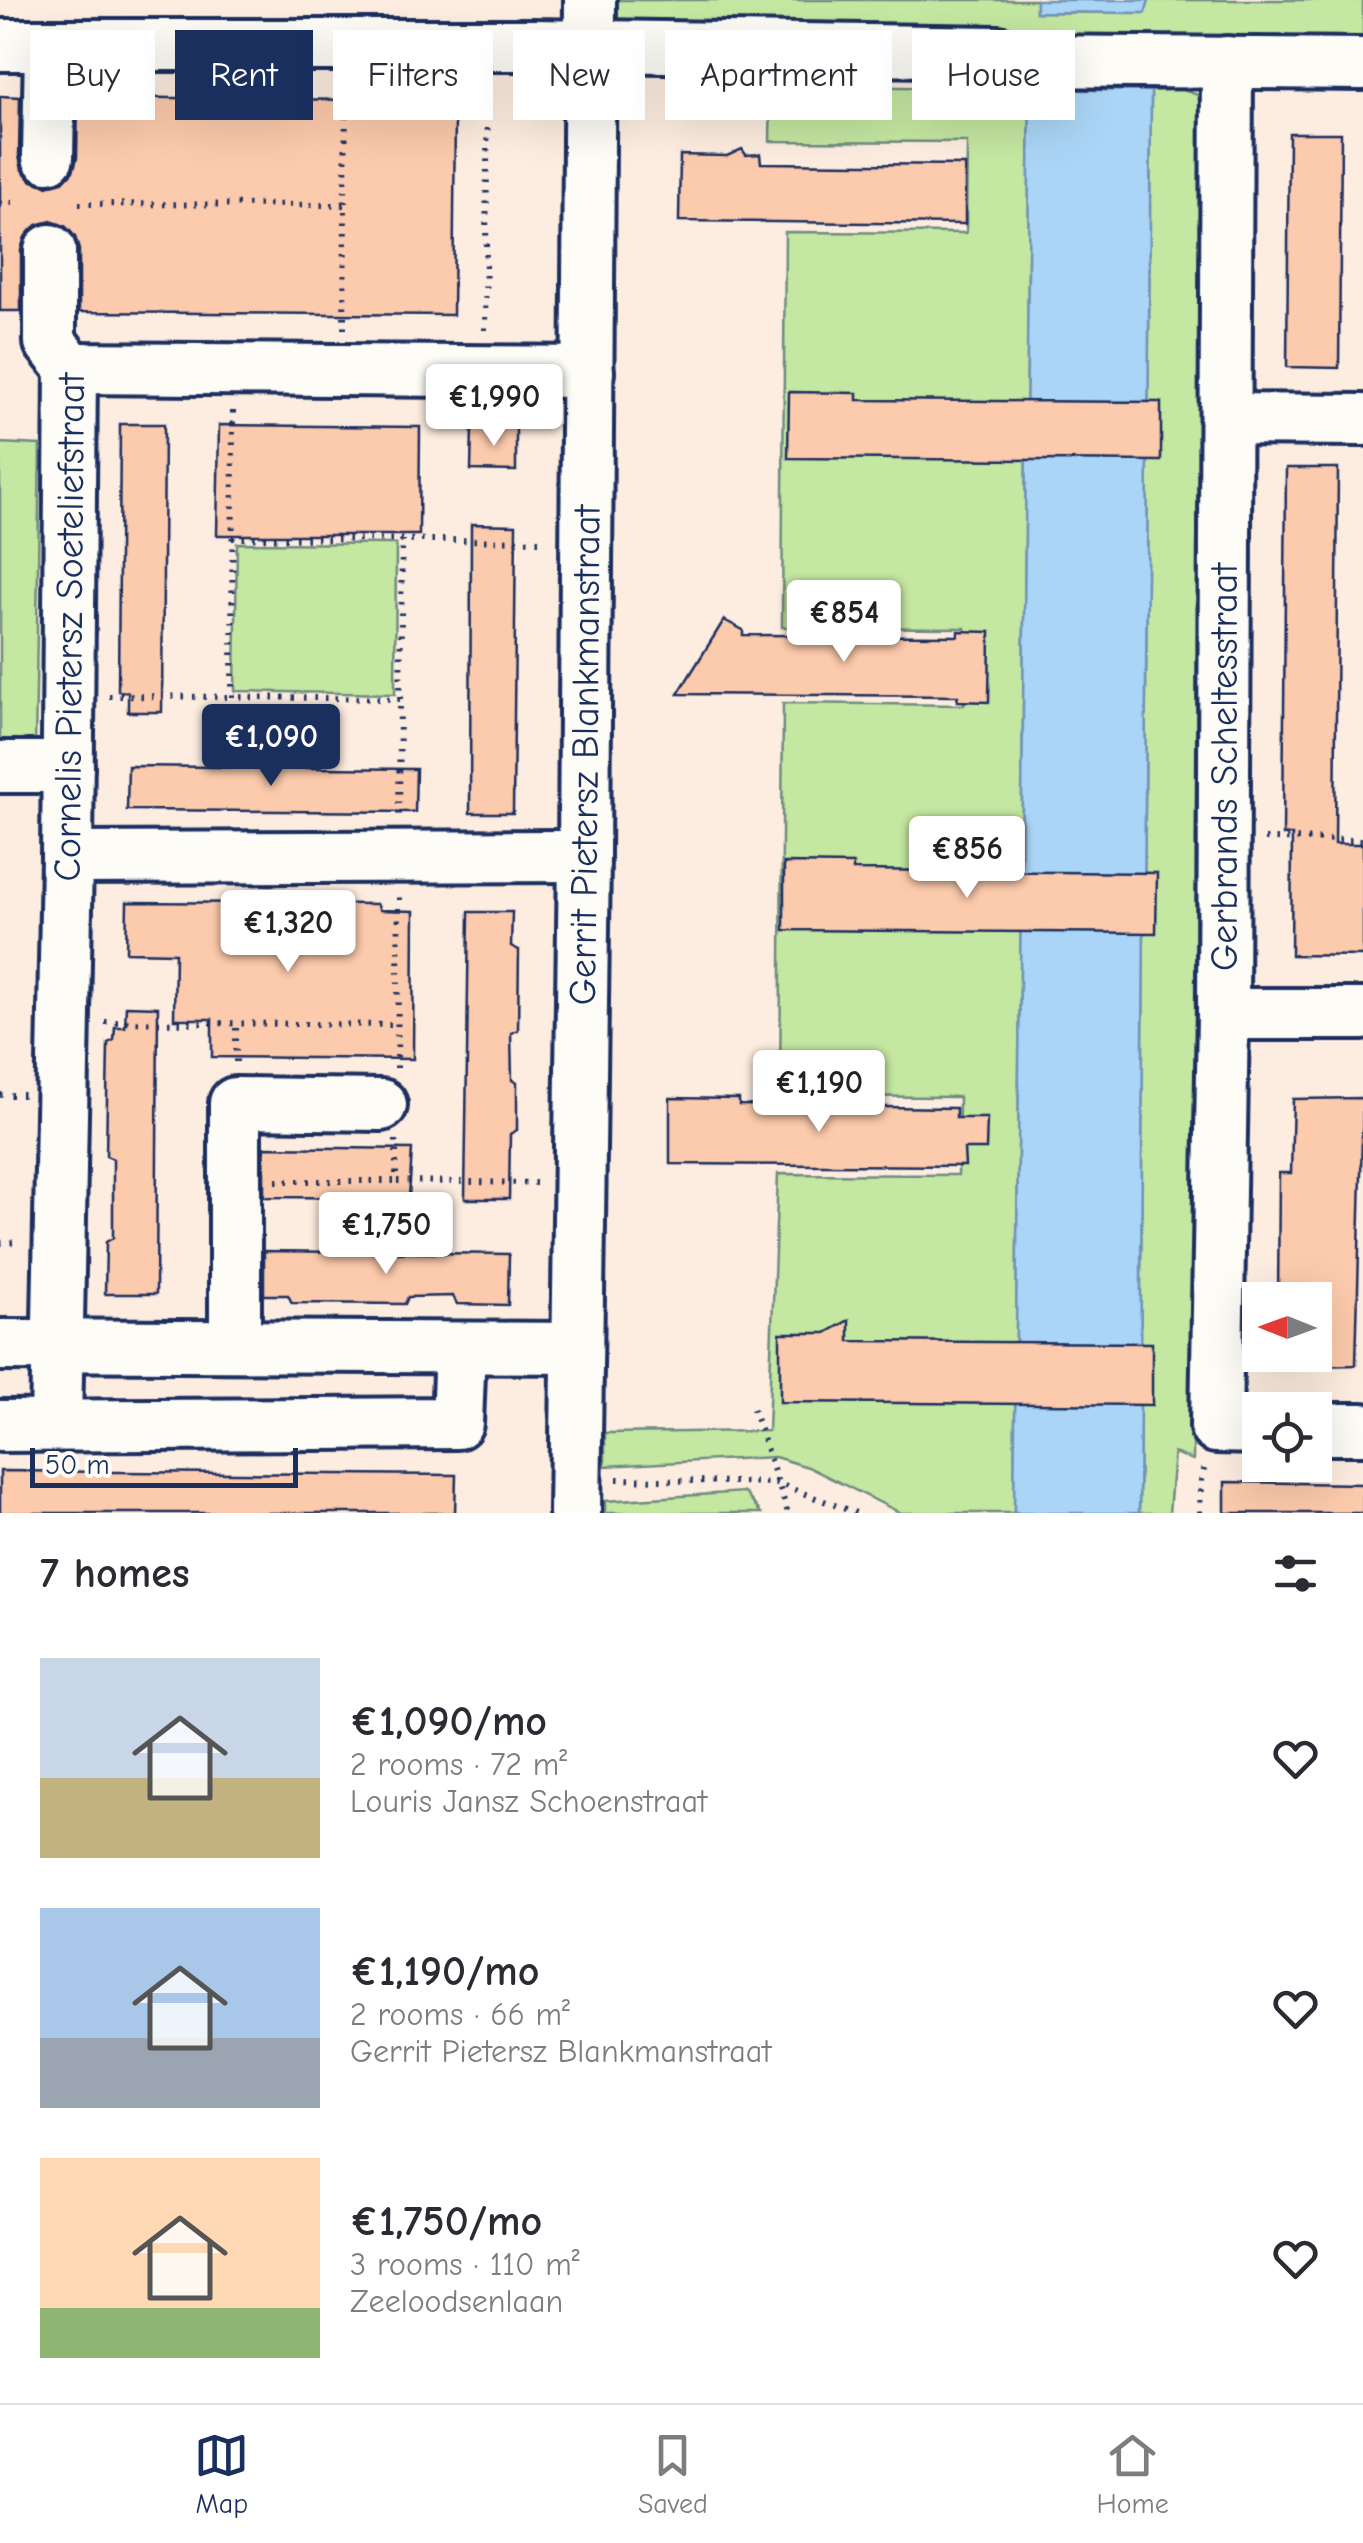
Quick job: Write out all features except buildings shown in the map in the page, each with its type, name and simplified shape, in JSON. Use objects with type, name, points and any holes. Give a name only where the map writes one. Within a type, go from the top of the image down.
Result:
[{"type":"street","points":[[493,44],[590,23],[998,52],[1022,60],[1363,64]]},
{"type":"street","name":"Gerrit Pietersz Blankmanstraat","points":[[575,1496],[590,23]]},
{"type":"street","points":[[0,45],[30,45]]},
{"type":"street","points":[[155,45],[333,45]]},
{"type":"street","name":"Gerbrands Scheltesstraat","points":[[1227,62],[1223,1014],[1216,1427],[1242,1428]]},
{"type":"street","points":[[48,156],[49,120]]},
{"type":"street","points":[[50,250],[50,342],[71,368]]},
{"type":"street","name":"Cornelis Pietersz Soeteliefstraat","points":[[56,1425],[71,368],[588,372]]},
{"type":"street","points":[[1226,419],[1363,420]]},
{"type":"street","points":[[0,768],[68,767]]},
{"type":"street","points":[[67,858],[584,856]]},
{"type":"street","points":[[1223,1014],[1363,1014]]},
{"type":"street","points":[[235,1345],[236,1103],[391,1105]]},
{"type":"street","points":[[0,1345],[577,1348]]},
{"type":"street","points":[[0,1426],[457,1423],[460,1348]]},
{"type":"street","points":[[1332,1428],[1363,1429]]},
{"type":"path","points":[[344,371],[346,120]]},
{"type":"path","points":[[484,372],[487,120]]},
{"type":"path","points":[[0,203],[18,203]]},
{"type":"path","points":[[79,204],[345,205]]},
{"type":"path","points":[[232,697],[233,370]]},
{"type":"path","points":[[232,538],[586,541]]},
{"type":"path","points":[[396,1181],[391,1105],[398,1025],[402,540]]},
{"type":"path","points":[[68,696],[400,699]]},
{"type":"path","points":[[1224,839],[1363,840]]},
{"type":"path","points":[[64,1021],[398,1025]]},
{"type":"path","points":[[235,1181],[580,1183]]},
{"type":"path","points":[[753,1409],[788,1513]]},
{"type":"path","points":[[575,1496],[776,1482],[856,1513]]},
{"type":"green space","points":[[601,0],[1036,0],[1036,12],[1144,13],[1149,0],[1363,0],[1363,50],[1075,48],[1075,30],[944,30],[943,25],[751,24],[645,33],[618,30]]},
{"type":"green space","points":[[892,87],[912,87],[912,120],[1030,120],[1014,1513],[901,1513],[808,1467],[775,1457],[605,1466],[605,1433],[768,1431],[778,1174],[958,1175],[959,1097],[780,1096],[783,703],[964,705],[965,628],[782,627],[785,232],[966,233],[967,142],[770,141],[770,120],[892,120]]},
{"type":"green space","points":[[1180,89],[1198,95],[1205,121],[1197,548],[1193,1460],[1174,1453],[1169,1513],[1139,1513],[1151,91]]},
{"type":"green space","points":[[0,443],[40,445],[35,750],[0,750]]},
{"type":"green space","points":[[237,543],[396,544],[395,694],[235,691]]},
{"type":"green space","points":[[744,1492],[761,1513],[605,1513],[605,1501]]},
{"type":"water","points":[[1036,0],[1149,0],[1145,13],[1036,12]]},
{"type":"water","points":[[1075,90],[1151,91],[1139,1513],[1014,1513],[1030,120],[1075,120]]}]
